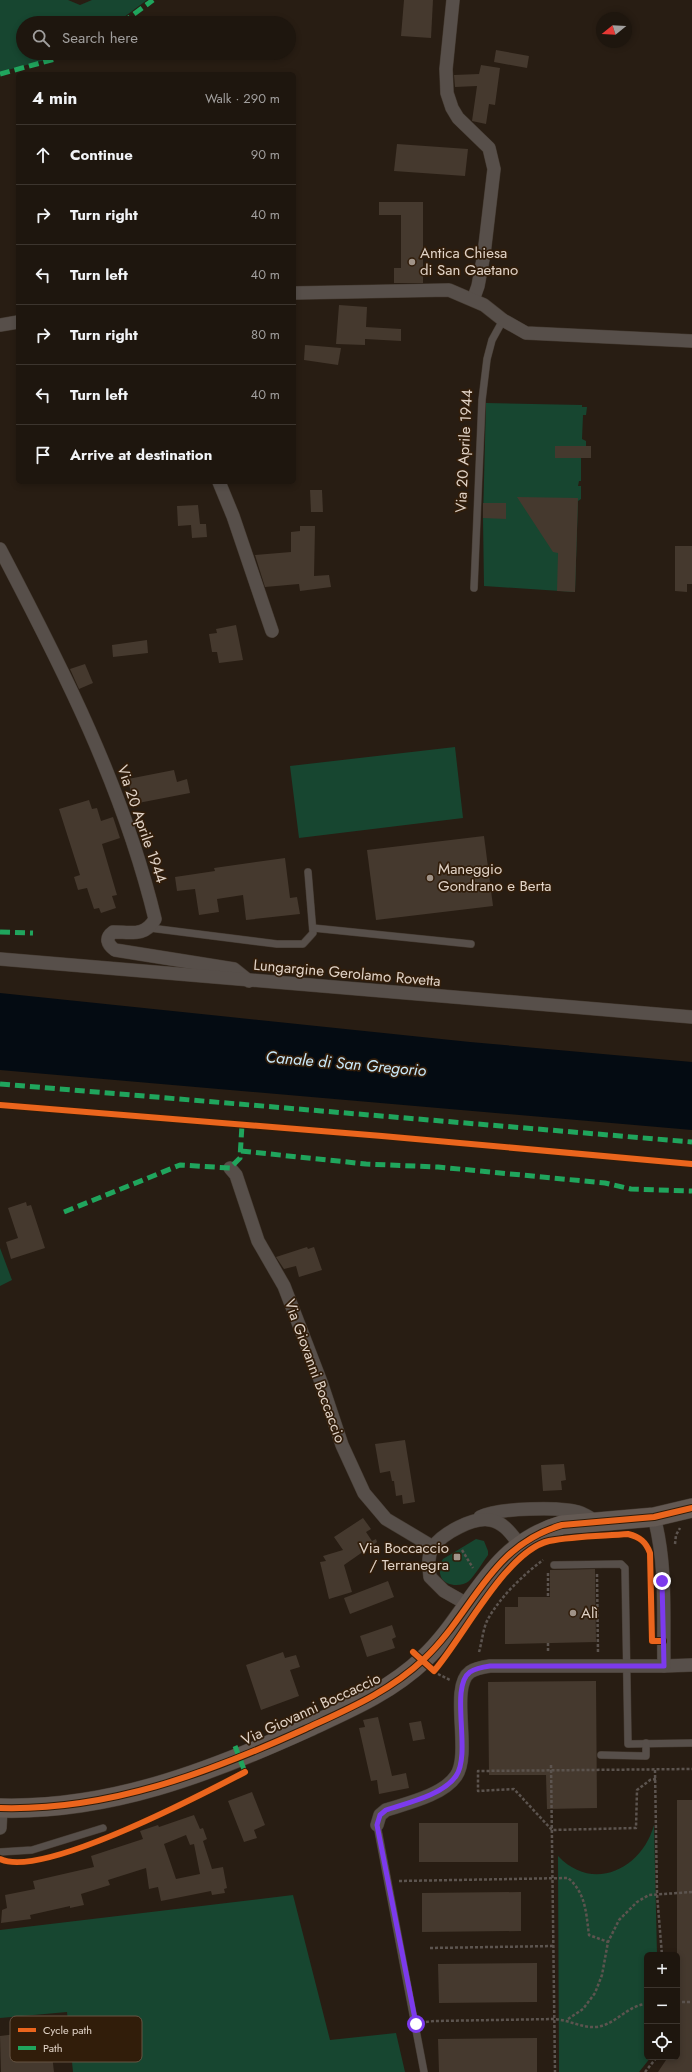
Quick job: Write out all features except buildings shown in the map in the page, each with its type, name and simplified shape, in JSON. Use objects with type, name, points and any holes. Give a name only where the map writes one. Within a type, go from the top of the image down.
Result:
[{"type":"street","points":[[453,0],[446,69],[447,93],[452,108],[458,118],[489,148],[494,169],[484,254],[478,286],[473,300]]},
{"type":"street","points":[[296,293],[449,290],[484,304],[503,320],[526,332],[692,341]]},
{"type":"street","points":[[0,325],[16,322]]},
{"type":"street","points":[[220,484],[233,516],[272,631]]},
{"type":"street","name":"Via 20 Aprile 1944","points":[[0,549],[80,708],[108,772],[133,839],[148,890],[155,919],[150,928]]},
{"type":"street","points":[[150,928],[140,932],[113,932],[109,935],[107,941],[109,946],[114,950],[234,969],[250,981]]},
{"type":"street","name":"Lungargine Gerolamo Rovetta","points":[[0,959],[692,1017]]},
{"type":"street","name":"Via Giovanni Boccaccio","points":[[230,1168],[236,1175],[258,1241],[284,1286],[321,1382],[342,1445],[364,1493],[386,1519],[433,1547]]},
{"type":"street","name":"Via Giovanni Boccaccio","points":[[0,1808],[60,1806],[102,1801],[128,1795],[197,1774],[281,1740],[362,1703],[405,1677],[434,1649],[487,1578],[520,1545],[549,1529],[569,1524],[654,1517],[692,1508]]},
{"type":"street","points":[[467,1604],[444,1591],[430,1577],[428,1563],[433,1547],[454,1530],[487,1514],[514,1510],[562,1510],[580,1513],[597,1522]]},
{"type":"street","points":[[654,1517],[660,1540],[662,1563],[664,1666]]},
{"type":"street","points":[[471,1522],[480,1519],[491,1520],[504,1526],[520,1545]]},
{"type":"street","points":[[377,1825],[380,1815],[386,1810],[437,1792],[456,1776],[460,1767],[462,1753],[462,1686],[469,1672],[480,1667],[490,1666],[692,1665]]},
{"type":"street","points":[[0,1808],[0,1828]]},
{"type":"lane","name":"Via 20 Aprile 1944","points":[[474,588],[482,400],[487,359],[492,340],[503,320]]},
{"type":"lane","points":[[150,928],[277,944],[303,944],[313,933],[308,872]]},
{"type":"lane","points":[[313,928],[471,944]]},
{"type":"lane","points":[[554,1565],[621,1564],[625,1568],[628,1744],[692,1743]]},
{"type":"lane","points":[[601,1755],[646,1756],[646,1744]]},
{"type":"lane","points":[[377,1825],[424,2072]]},
{"type":"lane","points":[[0,1852],[32,1850],[103,1828]]},
{"type":"path","points":[[675,1550],[676,1535],[681,1527]]},
{"type":"path","points":[[462,1550],[474,1570]]},
{"type":"path","points":[[479,1652],[488,1620],[491,1615],[530,1570],[548,1557]]},
{"type":"path","points":[[598,1653],[597,1569],[611,1569],[611,1564]]},
{"type":"path","points":[[548,1570],[548,1597]]},
{"type":"path","points":[[436,1671],[450,1680]]},
{"type":"path","points":[[551,1765],[551,1878],[554,1946],[555,2072]]},
{"type":"path","points":[[656,1779],[650,1780],[637,1790],[636,1828],[552,1830],[514,1789],[478,1791],[478,1771],[692,1769]]},
{"type":"path","points":[[655,1770],[657,1894],[662,1952]]},
{"type":"path","points":[[414,1880],[568,1878],[580,1891],[585,1907],[589,1935],[608,1942]]},
{"type":"path","points":[[568,2020],[583,2009],[595,1993],[602,1975],[608,1942],[619,1920],[637,1902],[648,1895],[692,1892]]},
{"type":"path","points":[[430,1948],[554,1946]]},
{"type":"path","points":[[680,2002],[692,2002]]},
{"type":"path","points":[[434,2020],[554,2018],[568,2020],[582,2026],[596,2027],[608,2024],[638,2004],[644,2004]]},
{"type":"path","points":[[645,2072],[655,2060]]},
{"type":"green space","points":[[0,0],[68,0],[80,5],[92,0],[147,0],[125,16],[16,16],[16,60],[45,60],[0,72]]},
{"type":"green space","points":[[486,403],[582,405],[582,407],[587,407],[586,415],[583,415],[582,439],[586,441],[586,446],[591,446],[591,458],[581,458],[581,481],[579,481],[578,486],[581,486],[581,499],[578,501],[575,592],[484,586],[483,518]]},
{"type":"green space","points":[[455,747],[463,818],[299,838],[290,766]]},
{"type":"green space","points":[[0,1248],[12,1280],[0,1286]]},
{"type":"green space","points":[[476,1539],[484,1541],[488,1551],[488,1555],[477,1572],[466,1583],[454,1585],[446,1583],[441,1577],[439,1570],[439,1565],[443,1559]]},
{"type":"green space","points":[[654,1825],[657,1952],[644,1952],[644,2060],[649,2060],[639,2072],[559,2072],[558,1856],[572,1867],[586,1873],[601,1874],[615,1871],[628,1864],[639,1854],[648,1840]]},
{"type":"green space","points":[[293,1895],[330,2040],[396,2033],[405,2072],[73,2072],[72,2062],[142,2062],[142,2016],[67,2016],[67,2012],[0,2018],[0,1930]]},
{"type":"water","name":"Canale di San Gregorio","points":[[0,993],[470,1042],[692,1062],[692,1130],[0,1070]]},
{"type":"marked path","points":[[131,16],[153,0]]},
{"type":"marked path","points":[[0,74],[51,60]]},
{"type":"marked path","points":[[0,932],[33,933]]},
{"type":"marked path","points":[[0,1084],[692,1142]]},
{"type":"marked path","points":[[64,1212],[180,1165],[230,1168],[240,1158],[242,1125]]},
{"type":"marked path","points":[[241,1151],[366,1164],[438,1167],[605,1183],[631,1189],[692,1191]]},
{"type":"marked path","points":[[235,1746],[245,1772],[243,1773]]},
{"type":"cycle path","points":[[0,1105],[382,1136],[692,1164]]},
{"type":"cycle path","points":[[0,1808],[40,1807],[80,1803],[118,1796],[157,1786],[232,1760],[305,1729],[368,1699],[411,1671],[441,1641],[499,1564],[517,1548],[537,1535],[562,1525],[654,1517],[692,1508]]},
{"type":"cycle path","points":[[413,1652],[434,1671],[501,1578],[517,1561],[533,1548],[549,1541],[559,1539],[628,1534],[642,1540],[650,1553],[652,1641],[663,1641]]},
{"type":"cycle path","points":[[0,1859],[21,1862],[50,1857],[84,1846],[122,1831],[195,1798],[245,1772]]},
{"type":"place","name":"Antica Chiesa di San Gaetano","points":[[412,262]]},
{"type":"place","name":"Maneggio Gondrano e Berta","points":[[430,878]]},
{"type":"place","name":"Via Boccaccio / Terranegra","points":[[457,1557]]},
{"type":"place","name":"Alì","points":[[573,1613]]},
{"type":"route","points":[[416,2024],[377,1825],[380,1815],[386,1810],[437,1792],[456,1776],[460,1767],[462,1753],[461,1693],[464,1679],[469,1672],[480,1667],[490,1666],[664,1666],[662,1581]]}]
